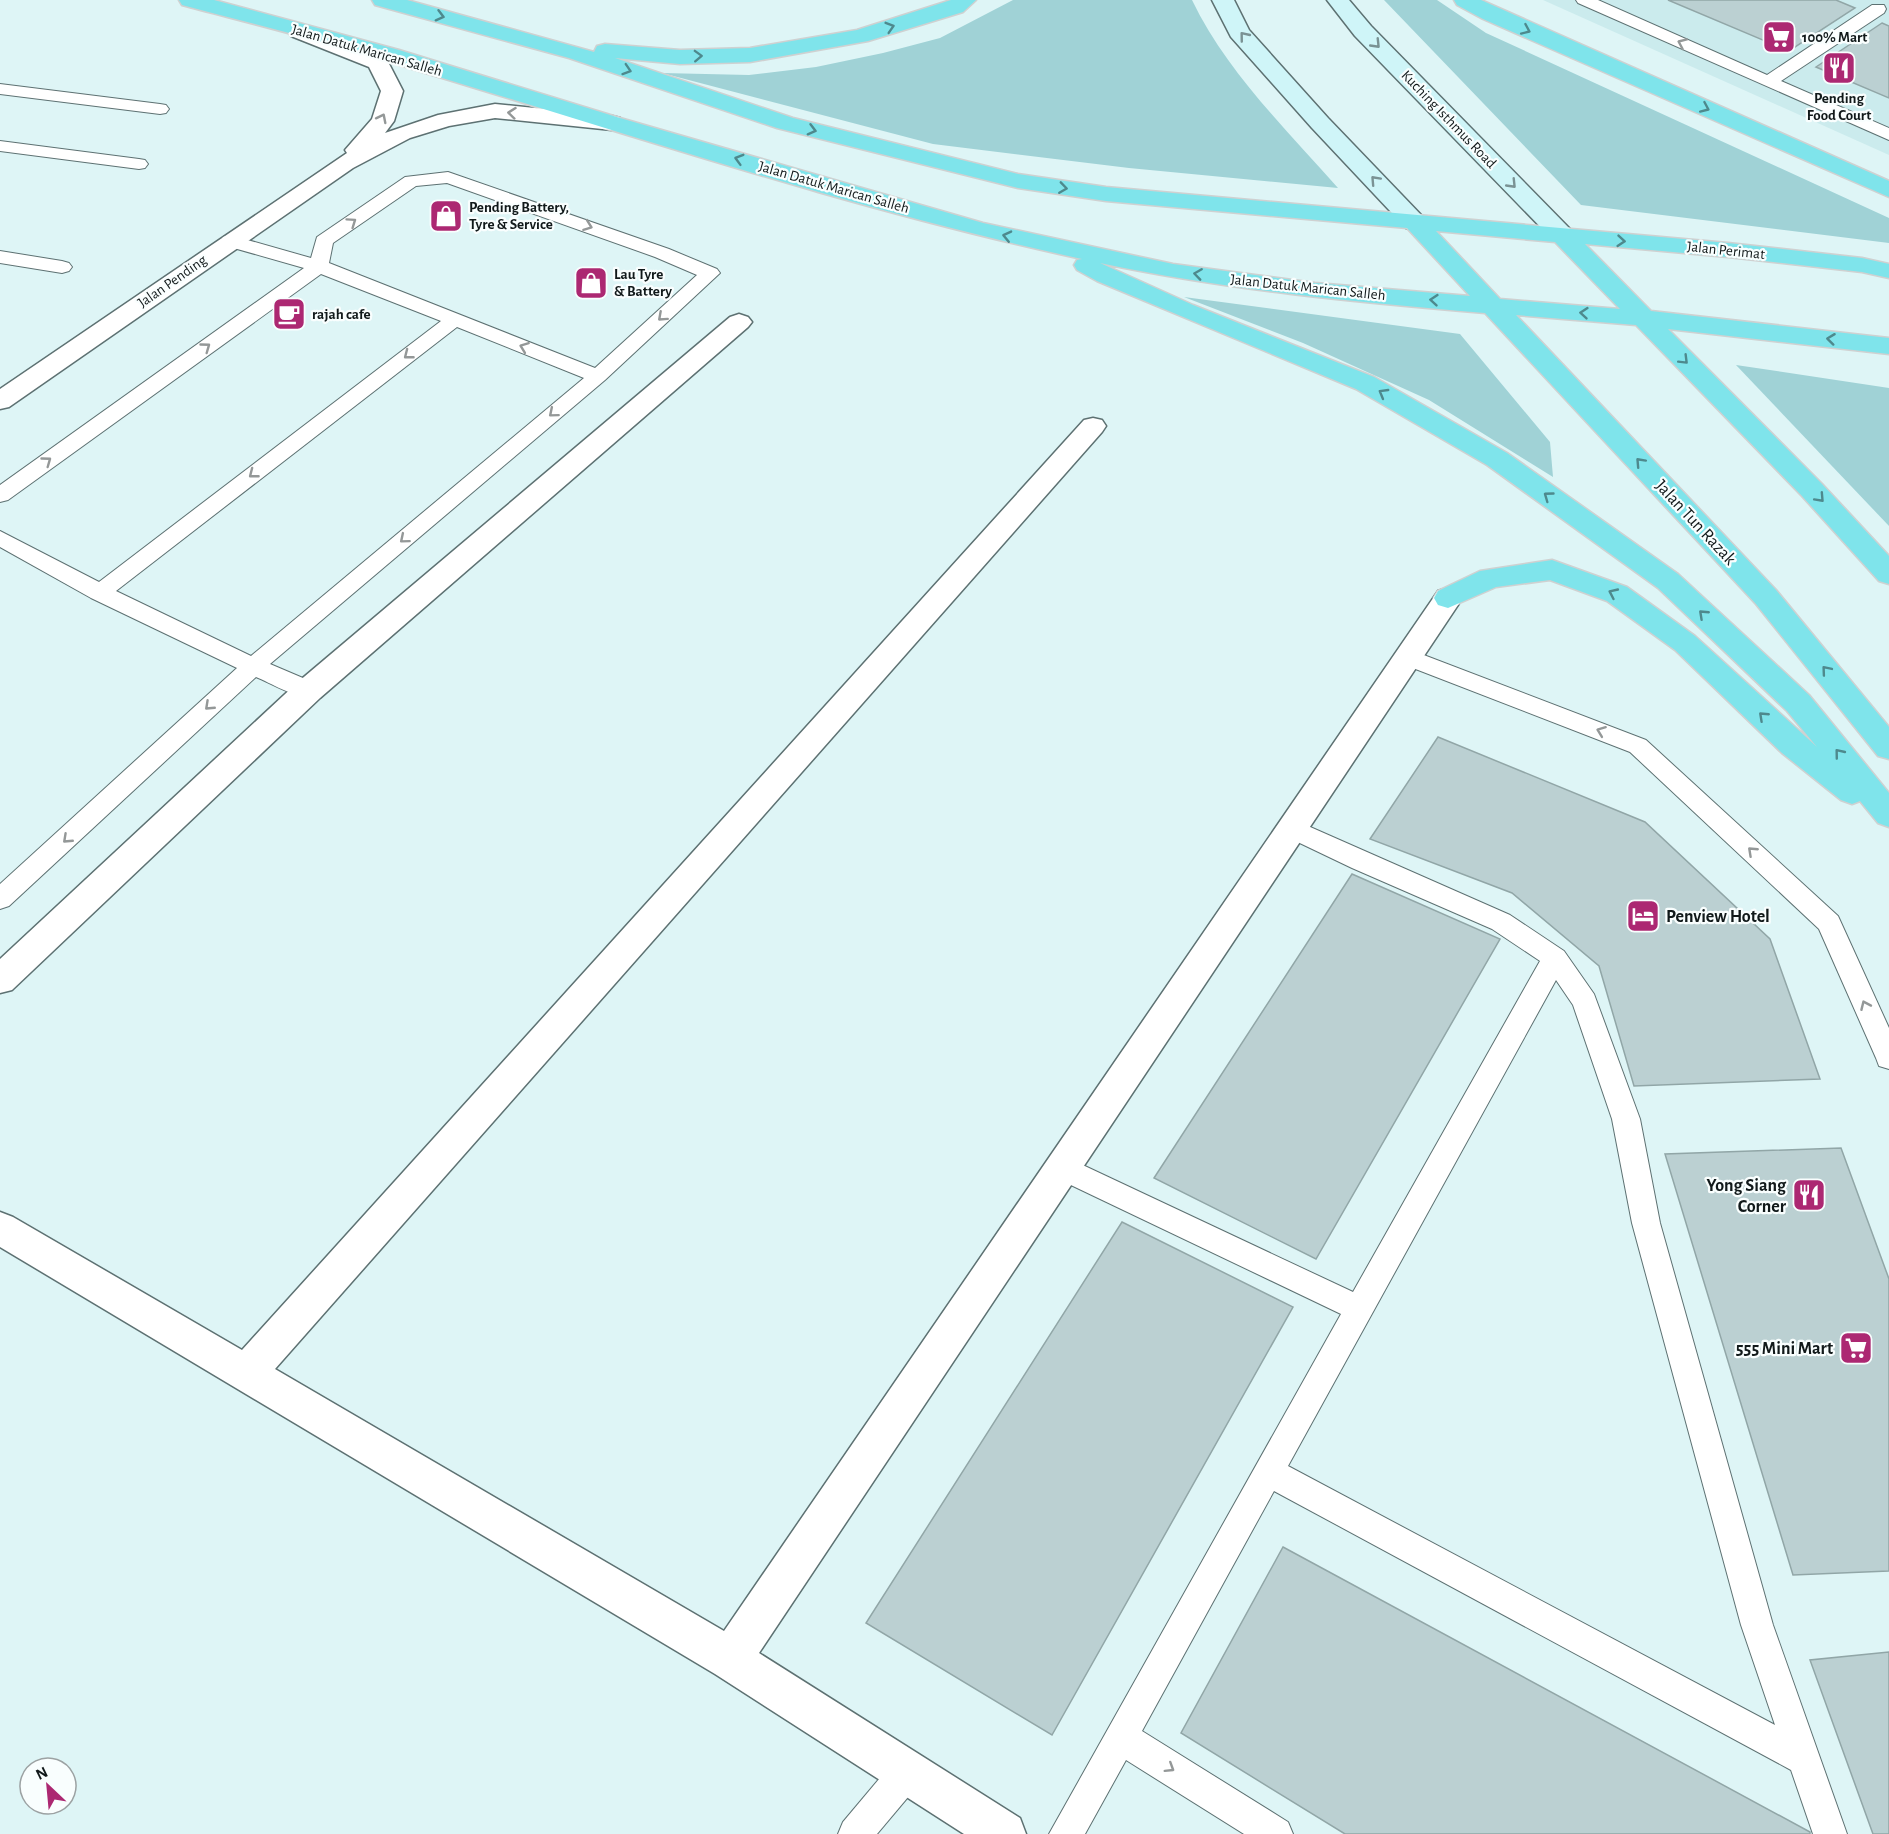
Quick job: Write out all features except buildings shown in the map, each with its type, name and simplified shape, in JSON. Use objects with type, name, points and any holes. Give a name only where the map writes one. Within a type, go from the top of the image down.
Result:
[{"type":"highway","name":"Jalan Datuk Marican Salleh","points":[[190,0],[299,32],[390,55],[612,123],[978,229],[1050,245],[1173,271],[1315,291],[1642,318]]},
{"type":"highway","points":[[383,0],[577,54],[785,123],[1018,181],[1106,194],[1415,223]]},
{"type":"highway","points":[[577,54],[616,51],[680,57],[750,55],[860,36],[955,7],[965,0]]},
{"type":"highway","points":[[1466,0],[1491,14],[1889,190]]},
{"type":"highway","name":"Jalan Perimat","points":[[1415,223],[1757,253],[1889,271]]},
{"type":"highway","name":"Jalan Tun Razak","points":[[1415,223],[1766,597],[1889,748]]},
{"type":"highway","points":[[1563,236],[1812,490],[1889,574]]},
{"type":"highway","points":[[1050,245],[1106,276],[1365,383],[1497,459],[1668,581],[1798,703],[1889,815]]},
{"type":"highway","points":[[1757,253],[1825,247],[1889,249]]},
{"type":"highway","points":[[1642,318],[1889,346]]},
{"type":"highway","points":[[1448,597],[1490,578],[1552,570],[1617,594],[1685,643],[1794,745],[1889,821]]},
{"type":"main road","points":[[1223,0],[1239,32],[1320,123],[1415,223]]},
{"type":"main road","name":"Kuching Isthmus Road","points":[[1338,0],[1363,31],[1563,236]]},
{"type":"street","points":[[299,32],[378,63],[393,91],[383,121],[345,163]]},
{"type":"street","points":[[345,163],[402,133],[447,120],[495,111],[612,123]]},
{"type":"street","name":"Jalan Pending","points":[[0,400],[345,163]]},
{"type":"street","points":[[0,980],[309,690],[739,322]]},
{"type":"street","points":[[247,1374],[1093,426]]},
{"type":"street","points":[[730,1659],[1448,597]]},
{"type":"street","points":[[0,1228],[730,1659],[1004,1834]]},
{"type":"lane","points":[[1584,0],[1889,135]]},
{"type":"lane","points":[[1857,0],[1883,11]]},
{"type":"lane","points":[[1768,82],[1883,11]]},
{"type":"lane","points":[[0,89],[160,109]]},
{"type":"lane","points":[[0,146],[139,164]]},
{"type":"lane","points":[[0,495],[319,266],[324,241],[411,181],[448,177],[662,253],[710,273],[598,376],[252,667],[2,893]]},
{"type":"lane","points":[[230,241],[319,266],[598,376]]},
{"type":"lane","points":[[0,257],[62,267]]},
{"type":"lane","points":[[99,593],[454,320]]},
{"type":"lane","points":[[0,538],[99,593],[252,667],[309,690]]},
{"type":"lane","points":[[1408,657],[1638,746],[1829,923],[1889,1058]]},
{"type":"lane","points":[[1292,828],[1501,922],[1555,958],[1585,1001],[1626,1119],[1646,1223],[1757,1625],[1830,1834]]},
{"type":"lane","points":[[1066,1834],[1555,958]]},
{"type":"lane","points":[[1062,1168],[1360,1309]]},
{"type":"lane","points":[[1268,1471],[1804,1759]]},
{"type":"lane","points":[[1120,1737],[1276,1834]]},
{"type":"lane","points":[[855,1834],[907,1772]]},
{"type":"shaded area","points":[[1013,0],[1192,0],[1206,26],[1239,75],[1338,188],[1129,168],[933,144],[662,73],[749,75],[816,67],[940,38]]},
{"type":"shaded area","points":[[1384,0],[1437,0],[1486,33],[1889,218],[1889,243],[1581,205]]},
{"type":"shaded area","points":[[1543,0],[1889,0],[1889,155]]},
{"type":"shaded area","points":[[1184,297],[1460,334],[1550,442],[1553,477],[1429,400],[1303,343]]},
{"type":"shaded area","points":[[1736,365],[1889,388],[1889,526]]},
{"type":"place","name":"100% Mart","points":[[1779,37]]},
{"type":"place","name":"Pending Food Court","points":[[1839,68]]},
{"type":"place","name":"Pending Battery, Tyre & Service","points":[[446,216]]},
{"type":"place","name":"Lau Tyre & Battery","points":[[591,283]]},
{"type":"place","name":"rajah cafe","points":[[289,314]]},
{"type":"place","name":"Penview Hotel","points":[[1643,916]]},
{"type":"place","name":"Yong Siang Corner","points":[[1809,1195]]},
{"type":"place","name":"555 Mini Mart","points":[[1856,1348]]}]
